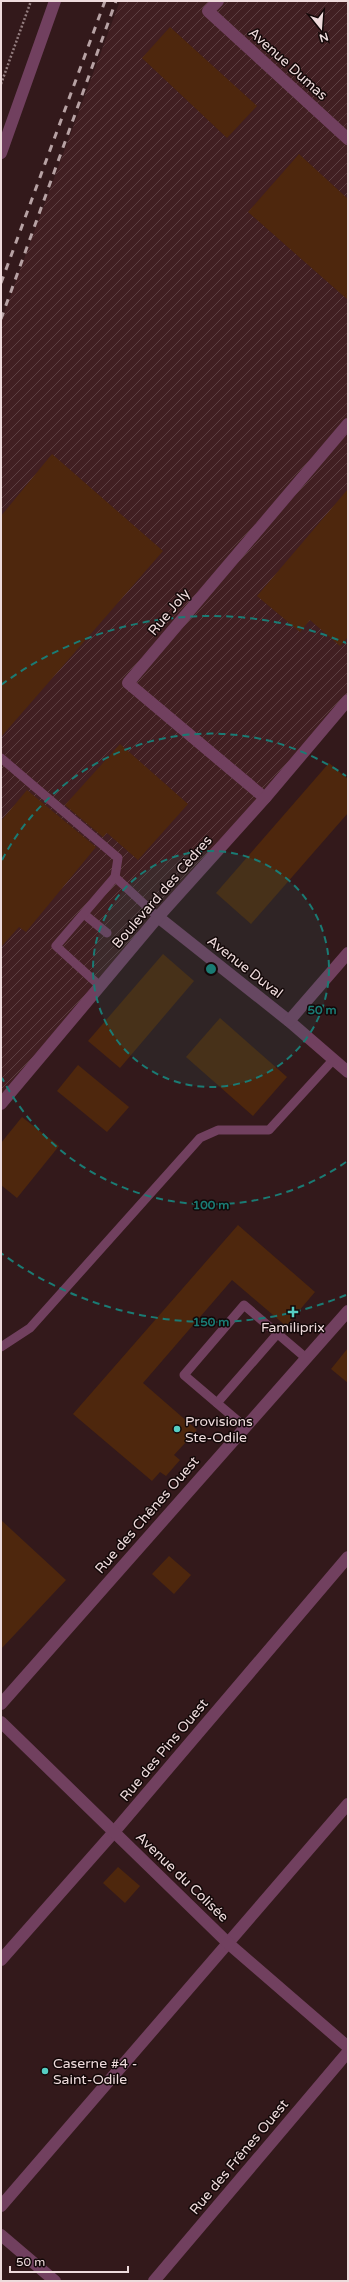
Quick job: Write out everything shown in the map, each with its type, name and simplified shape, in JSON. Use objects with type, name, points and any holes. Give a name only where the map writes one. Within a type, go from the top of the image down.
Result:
[{"type":"street","points":[[1,153],[55,1]]},
{"type":"street","name":"Avenue Dumas","points":[[218,1],[208,11],[348,139]]},
{"type":"street","name":"Rue Joly","points":[[265,798],[128,683],[348,424]]},
{"type":"street","name":"Boulevard des Cèdres","points":[[1,1104],[158,917],[265,798],[348,700]]},
{"type":"street","name":"Avenue Duval","points":[[158,917],[289,1021],[348,1072]]},
{"type":"street","points":[[289,1021],[348,953]]},
{"type":"street","name":"Rue des Chênes Ouest","points":[[1,1704],[348,1311]]},
{"type":"street","name":"Rue des Pins Ouest","points":[[1,1960],[114,1832],[348,1557]]},
{"type":"street","name":"Avenue du Colisée","points":[[1,1722],[229,1944],[348,2047]]},
{"type":"street","points":[[1,2206],[229,1944],[348,1804]]},
{"type":"street","name":"Rue des Frênes Ouest","points":[[154,2281],[348,2052]]},
{"type":"street","points":[[1,2235],[55,2281]]},
{"type":"lane","points":[[1,758],[118,858],[115,878],[56,946],[100,986]]},
{"type":"lane","points":[[115,878],[158,917]]},
{"type":"lane","points":[[84,914],[107,933]]},
{"type":"lane","points":[[1,1347],[30,1328],[200,1138],[218,1130],[269,1130],[334,1060]]},
{"type":"lane","points":[[245,1427],[184,1375],[244,1305],[306,1358]]},
{"type":"lane","points":[[217,1404],[278,1333]]},
{"type":"path","points":[[1,84],[31,1]]},
{"type":"shaded area","points":[[120,1],[348,1],[348,695],[1,1105],[1,321]]},
{"type":"building","points":[[170,27],[257,106],[227,138],[142,58]]},
{"type":"building","points":[[299,154],[348,199],[348,300],[248,212]]},
{"type":"building","points":[[52,454],[163,551],[1,737],[1,516]]},
{"type":"building","points":[[348,489],[348,637],[340,646],[310,620],[300,632],[257,596]]},
{"type":"building","points":[[120,744],[188,804],[138,860],[107,833],[103,837],[65,805]]},
{"type":"building","points":[[329,763],[348,779],[348,813],[251,924],[216,893]]},
{"type":"building","points":[[27,790],[96,847],[26,932],[19,927],[1,947],[1,821]]},
{"type":"building","points":[[163,954],[194,981],[120,1068],[88,1041]]},
{"type":"building","points":[[220,1018],[287,1077],[253,1116],[186,1057]]},
{"type":"building","points":[[78,1065],[129,1107],[107,1132],[57,1091]]},
{"type":"building","points":[[22,1117],[59,1146],[17,1198],[1,1185],[1,1143]]},
{"type":"building","points":[[238,1225],[315,1292],[286,1326],[232,1280],[143,1383],[197,1430],[174,1455],[180,1460],[166,1476],[160,1472],[152,1481],[73,1414]]},
{"type":"building","points":[[348,1348],[348,1383],[331,1369]]},
{"type":"building","points":[[1,1520],[66,1580],[1,1649]]},
{"type":"building","points":[[169,1556],[191,1575],[174,1594],[152,1574]]},
{"type":"building","points":[[118,1867],[140,1886],[125,1903],[103,1883]]},
{"type":"railway","points":[[1,283],[105,1]]},
{"type":"railway","points":[[1,319],[116,1]]},
{"type":"place","name":"Familiprix","points":[[293,1312]]},
{"type":"place","name":"Provisions Ste-Odile","points":[[177,1429]]},
{"type":"place","name":"Caserne #4 - Saint-Odile","points":[[45,2071]]}]
